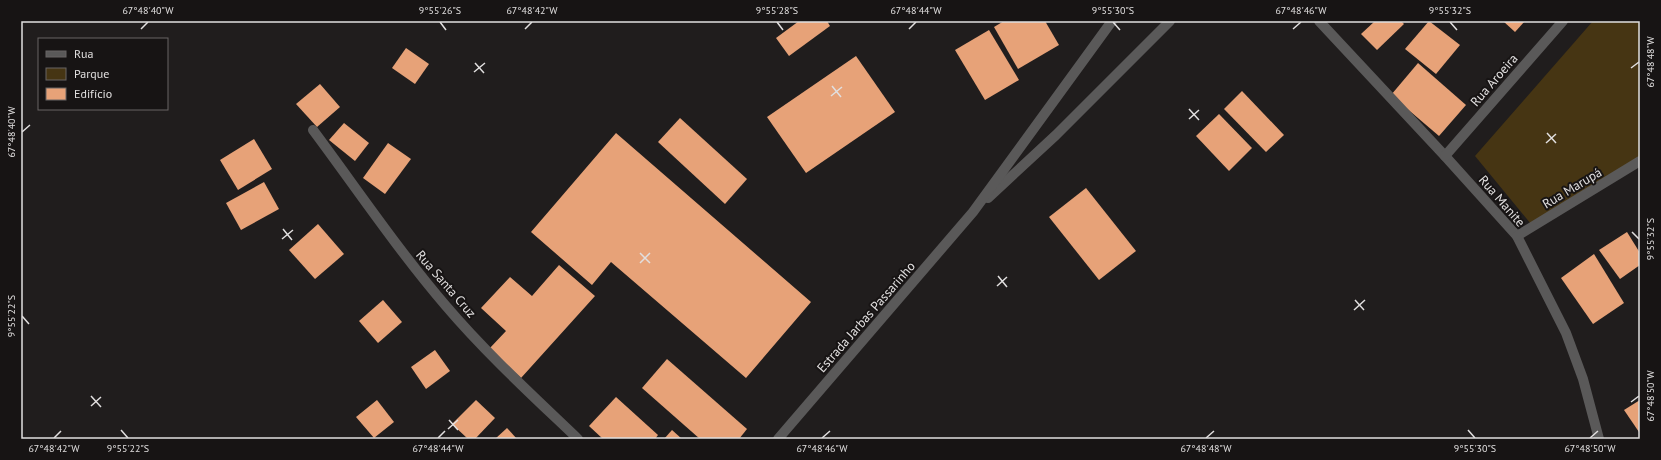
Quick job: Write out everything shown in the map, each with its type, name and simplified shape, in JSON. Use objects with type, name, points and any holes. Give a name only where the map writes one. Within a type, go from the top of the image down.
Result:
[{"type":"street","name":"Estrada Jarbas Passarinho","points":[[778,439],[973,212],[1112,21]]},
{"type":"street","name":"Estrada Jarbas Passarinho","points":[[973,212],[1056,136],[1170,21]]},
{"type":"street","name":"Rua Manite","points":[[1319,21],[1445,156],[1517,236],[1566,333],[1583,379],[1599,439]]},
{"type":"street","name":"Rua Aroeira","points":[[1445,156],[1563,21]]},
{"type":"street","name":"Rua Santa Cruz","points":[[313,130],[396,244],[447,307],[522,385],[578,439]]},
{"type":"street","name":"Rua Marupá","points":[[1517,236],[1640,161]]},
{"type":"green space","points":[[1593,21],[1640,21],[1640,161],[1535,229],[1475,156]]},
{"type":"building","points":[[799,21],[827,21],[830,26],[789,56],[776,38]]},
{"type":"building","points":[[1004,21],[1045,21],[1059,45],[1018,69],[994,27]]},
{"type":"building","points":[[1375,21],[1401,21],[1404,24],[1377,50],[1361,34]]},
{"type":"building","points":[[1429,21],[1460,45],[1436,74],[1405,49]]},
{"type":"building","points":[[1503,21],[1525,21],[1515,32]]},
{"type":"building","points":[[989,30],[1019,80],[985,100],[955,50]]},
{"type":"building","points":[[406,48],[429,64],[415,84],[392,68]]},
{"type":"building","points":[[856,56],[895,112],[806,173],[767,117]]},
{"type":"building","points":[[1418,63],[1466,105],[1439,136],[1391,95]]},
{"type":"building","points":[[320,84],[340,107],[317,127],[296,104]]},
{"type":"building","points":[[1242,91],[1284,135],[1266,152],[1224,109]]},
{"type":"building","points":[[1219,114],[1252,148],[1229,171],[1196,136]]},
{"type":"building","points":[[680,118],[747,179],[725,204],[658,142]]},
{"type":"building","points":[[344,123],[369,143],[355,161],[329,140]]},
{"type":"building","points":[[616,133],[811,302],[746,378],[611,262],[592,285],[531,232]]},
{"type":"building","points":[[254,139],[272,169],[238,190],[220,160]]},
{"type":"building","points":[[388,143],[411,159],[385,194],[363,178]]},
{"type":"building","points":[[264,182],[279,209],[241,230],[226,203]]},
{"type":"building","points":[[1086,188],[1136,251],[1099,280],[1049,217]]},
{"type":"building","points":[[318,224],[344,254],[315,279],[289,250]]},
{"type":"building","points":[[1627,232],[1640,253],[1640,265],[1620,279],[1599,250]]},
{"type":"building","points":[[1594,254],[1624,303],[1593,324],[1561,278]]},
{"type":"building","points":[[559,265],[595,296],[521,378],[489,349],[506,331],[481,308],[510,277],[532,296]]},
{"type":"building","points":[[383,300],[402,322],[378,343],[359,321]]},
{"type":"building","points":[[435,350],[450,371],[426,389],[411,367]]},
{"type":"building","points":[[667,359],[747,429],[739,439],[700,439],[642,388]]},
{"type":"building","points":[[616,397],[658,435],[655,439],[603,439],[589,426]]},
{"type":"building","points":[[377,400],[394,422],[374,438],[356,417]]},
{"type":"building","points":[[476,400],[495,418],[475,439],[468,439],[452,424]]},
{"type":"building","points":[[1640,400],[1640,431],[1639,432],[1624,410]]},
{"type":"building","points":[[507,428],[517,439],[495,439]]},
{"type":"building","points":[[672,430],[682,439],[664,439]]}]
